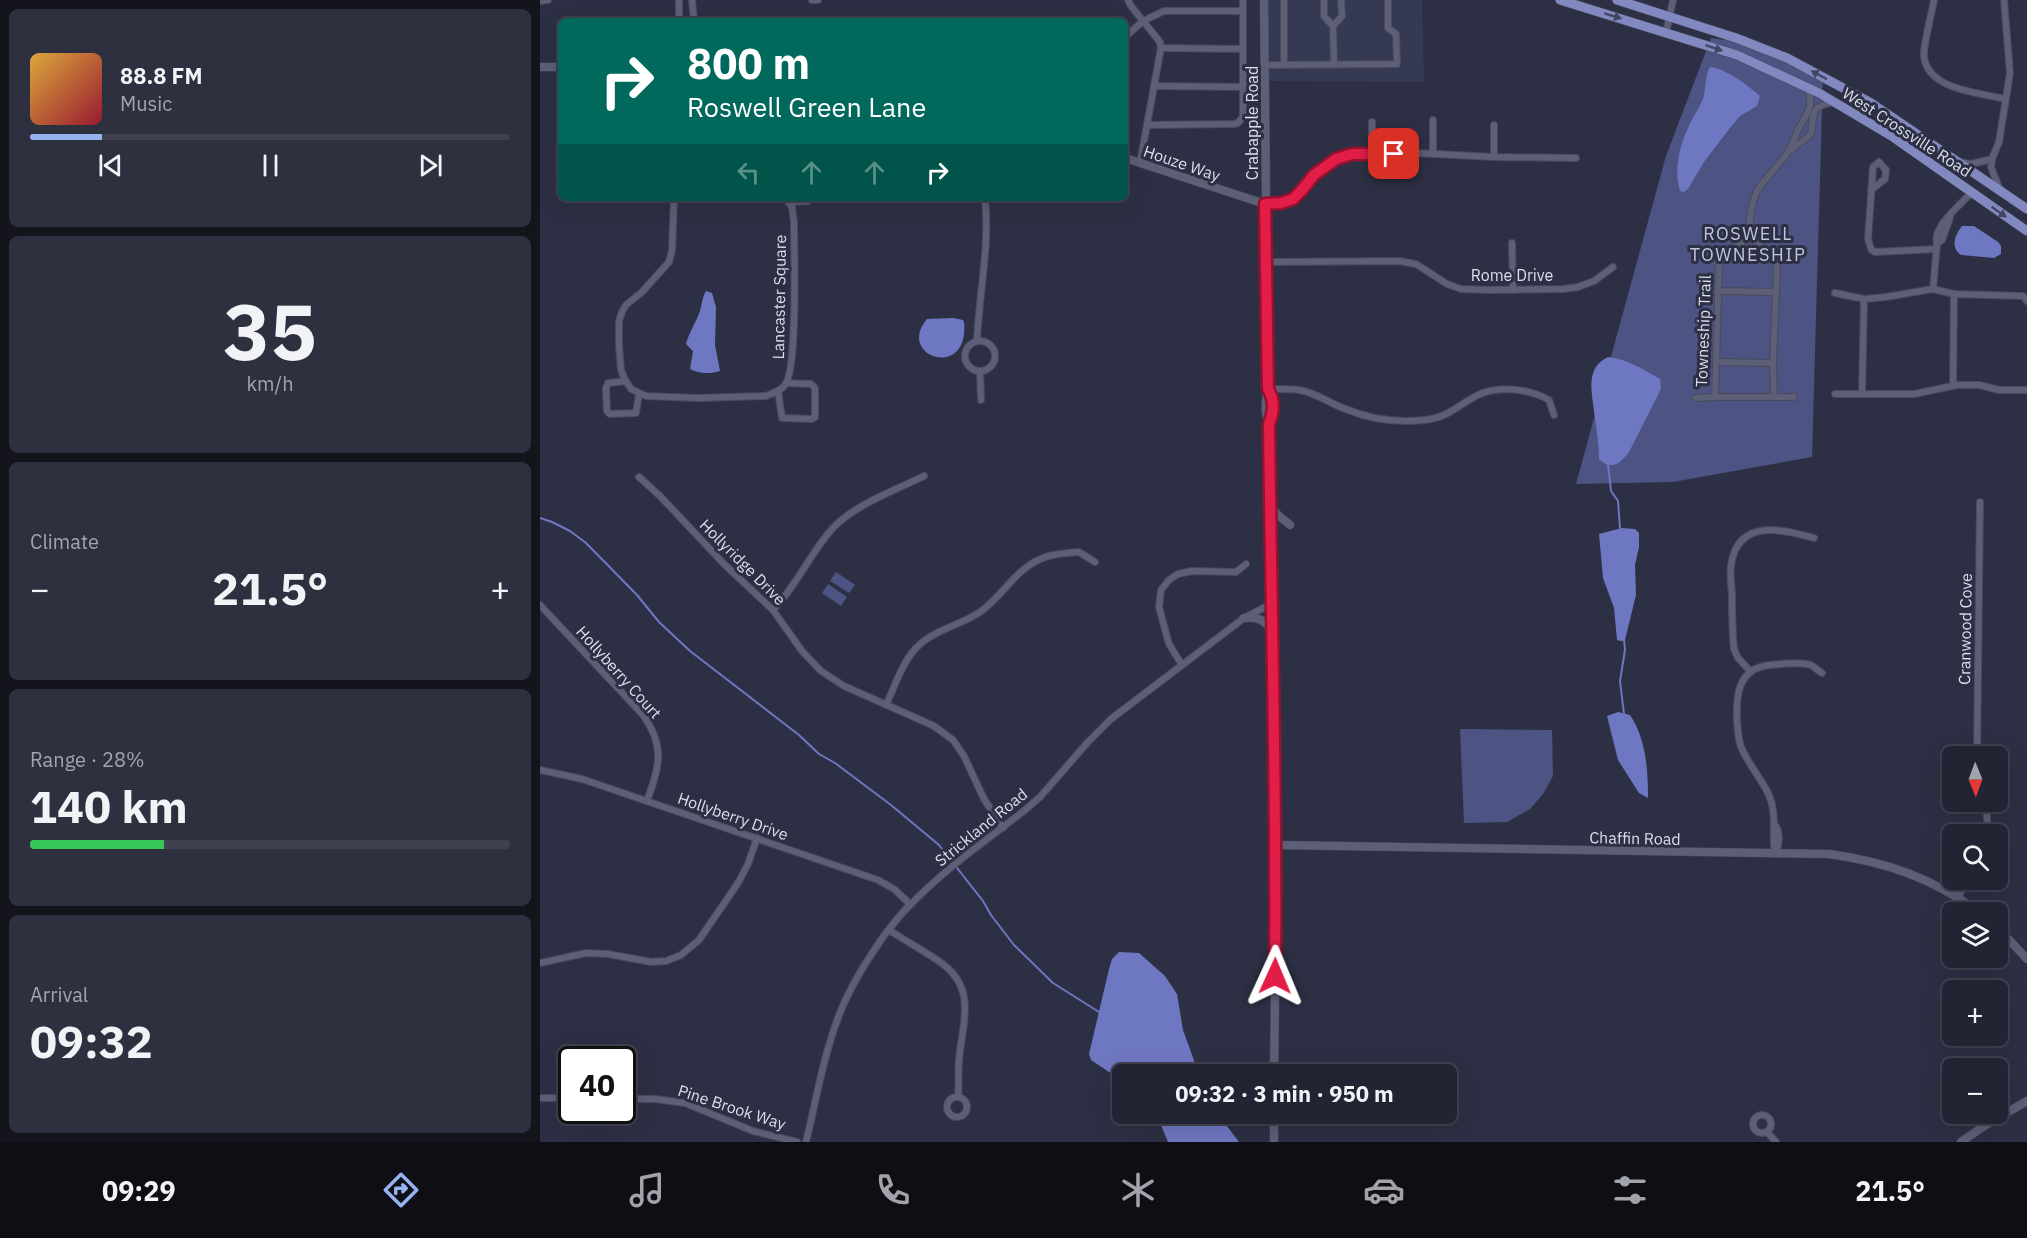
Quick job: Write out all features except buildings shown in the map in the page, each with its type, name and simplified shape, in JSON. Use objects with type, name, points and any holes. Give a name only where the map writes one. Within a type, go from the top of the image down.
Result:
[{"type":"main road","name":"West Crossville Road","points":[[1560,0],[1737,55],[1807,87],[1893,137],[2027,231]]},
{"type":"main road","name":"West Crossville Road","points":[[1617,0],[1736,38],[1787,58],[1871,103],[2027,209]]},
{"type":"street","points":[[540,1],[548,0]]},
{"type":"street","points":[[812,0],[818,0]]},
{"type":"street","points":[[1128,0],[1160,42],[1161,48],[1140,163]]},
{"type":"street","points":[[1147,125],[1238,123],[1243,117],[1243,0]]},
{"type":"street","name":"Crabapple Road","points":[[1264,0],[1268,389],[1273,398],[1273,414],[1269,424],[1269,505],[1277,845],[1274,1064]]},
{"type":"street","points":[[1284,0],[1284,65]]},
{"type":"street","points":[[1324,0],[1324,16],[1333,26],[1334,64]]},
{"type":"street","points":[[1333,26],[1342,16],[1341,0]]},
{"type":"street","points":[[1265,65],[1397,64],[1396,34],[1388,28],[1388,0]]},
{"type":"street","points":[[1666,33],[1672,0]]},
{"type":"street","points":[[1934,0],[1924,56],[1934,75],[1942,83],[1951,87],[2006,99]]},
{"type":"street","points":[[2001,191],[1993,176],[1992,159],[1999,142],[2010,73],[2004,0]]},
{"type":"street","points":[[679,3],[692,3],[694,18]]},
{"type":"street","points":[[1128,34],[1143,21],[1164,11],[1243,11]]},
{"type":"street","points":[[1161,48],[1243,49]]},
{"type":"street","points":[[540,67],[558,67]]},
{"type":"street","points":[[1154,86],[1243,87]]},
{"type":"street","points":[[1788,153],[1812,134],[1813,108],[1807,87]]},
{"type":"street","points":[[1774,396],[1777,266],[1774,257],[1749,236],[1750,212],[1758,190],[1788,153],[1813,108],[1834,102]]},
{"type":"street","points":[[1433,120],[1433,154]]},
{"type":"street","points":[[1372,122],[1372,154]]},
{"type":"street","points":[[1494,125],[1494,157]]},
{"type":"street","points":[[1265,204],[1281,203],[1293,199],[1314,175],[1336,159],[1352,154],[1576,158]]},
{"type":"street","name":"Houze Way","points":[[1128,159],[1265,204]]},
{"type":"street","points":[[1958,162],[1971,164],[1992,159]]},
{"type":"street","points":[[1871,190],[1885,179],[1886,170],[1879,162],[1873,167],[1871,190],[1868,239],[1871,249],[1875,252],[1937,247]]},
{"type":"street","points":[[1933,289],[1937,247],[1935,238],[1940,226],[1972,192]]},
{"type":"street","points":[[674,201],[672,251],[669,262],[642,292],[626,305],[619,321],[621,370],[626,381],[631,389],[646,396],[698,398],[766,396],[778,391],[782,417],[812,419],[815,417],[815,388],[811,384],[786,383]]},
{"type":"street","name":"Lancaster Square","points":[[778,391],[786,383],[791,370],[793,342],[795,224],[792,207],[788,201]]},
{"type":"street","points":[[977,341],[978,310],[987,242],[985,201]]},
{"type":"street","name":"Towneship Trail","points":[[1715,397],[1719,264],[1722,257],[1749,236]]},
{"type":"street","points":[[1742,242],[1741,249],[1751,252],[1757,247],[1756,242]]},
{"type":"street","points":[[1512,243],[1513,290]]},
{"type":"street","name":"Rome Drive","points":[[1266,262],[1399,261],[1416,264],[1447,284],[1461,289],[1513,290],[1578,287],[1594,281],[1613,267]]},
{"type":"street","points":[[1835,293],[1864,299],[1933,289],[1954,294],[2025,299],[2027,289]]},
{"type":"street","points":[[1718,291],[1776,292]]},
{"type":"street","points":[[1953,386],[1954,294]]},
{"type":"street","points":[[1862,394],[1864,299]]},
{"type":"street","points":[[977,341],[991,346],[995,355],[992,364],[980,371],[971,368],[965,359],[966,350],[977,341]]},
{"type":"street","points":[[1716,362],[1773,363]]},
{"type":"street","points":[[980,371],[981,400]]},
{"type":"street","points":[[626,381],[608,383],[606,388],[607,411],[610,414],[636,413],[639,394]]},
{"type":"street","points":[[1835,394],[1914,394],[1953,386],[1979,384],[1999,390],[2027,390]]},
{"type":"street","points":[[1268,389],[1301,390],[1315,394],[1342,408],[1378,419],[1401,421],[1444,417],[1478,395],[1489,391],[1519,390],[1536,392],[1549,399],[1554,415]]},
{"type":"street","points":[[1695,398],[1794,397]]},
{"type":"street","points":[[773,610],[794,587],[826,537],[839,522],[856,510],[924,476]]},
{"type":"street","name":"Hollyridge Drive","points":[[639,477],[724,564],[773,610],[802,651],[821,671],[844,686],[934,726],[953,740],[964,756],[984,799],[1003,828]]},
{"type":"street","name":"Cranwood Cove","points":[[1977,746],[1980,502]]},
{"type":"street","points":[[1269,505],[1290,525]]},
{"type":"street","points":[[1751,672],[1738,658],[1734,649],[1731,566],[1735,551],[1741,540],[1761,530],[1775,529],[1814,538]]},
{"type":"street","points":[[886,705],[907,659],[915,648],[938,631],[966,620],[981,611],[1020,571],[1034,561],[1056,554],[1079,552],[1095,562]]},
{"type":"street","points":[[1182,666],[1169,644],[1159,607],[1161,590],[1178,574],[1192,571],[1236,573],[1246,564]]},
{"type":"street","name":"Strickland Road","points":[[806,1142],[838,1017],[858,975],[910,904],[929,886],[1040,797],[1111,719],[1244,618],[1271,604]]},
{"type":"street","name":"Hollyberry Court","points":[[540,605],[651,725],[657,742],[659,760],[647,801]]},
{"type":"street","points":[[1244,618],[1257,617],[1272,630]]},
{"type":"street","points":[[1775,853],[1779,843],[1778,829],[1768,794],[1747,760],[1738,738],[1737,697],[1739,688],[1746,675],[1756,668],[1768,665],[1810,665],[1822,673]]},
{"type":"street","name":"Hollyberry Drive","points":[[540,770],[582,779],[878,880],[910,904]]},
{"type":"street","points":[[1276,828],[1282,837],[1294,846]]},
{"type":"street","points":[[540,963],[586,953],[608,954],[651,962],[681,955],[699,940],[738,883],[748,864],[757,838]]},
{"type":"street","name":"Chaffin Road","points":[[1277,845],[1829,854],[1864,859],[1905,871],[1929,881],[1965,902]]},
{"type":"street","points":[[1958,897],[1962,890]]},
{"type":"street","points":[[889,930],[944,965],[962,989],[966,1014],[959,1059],[958,1097]]},
{"type":"street","points":[[2008,939],[2027,959]]},
{"type":"street","points":[[540,1098],[558,1098]]},
{"type":"street","name":"Pine Brook Way","points":[[636,1099],[685,1103],[753,1131],[796,1142]]},
{"type":"street","points":[[1961,1142],[2027,1101]]},
{"type":"street","points":[[1274,1124],[1274,1142]]},
{"type":"street","points":[[1767,1132],[1776,1142]]},
{"type":"shaded area","points":[[1268,0],[1422,0],[1424,82],[1268,81]]},
{"type":"shaded area","points":[[1711,38],[1770,46],[1823,73],[1812,457],[1673,482],[1576,484],[1666,156]]},
{"type":"shaded area","points":[[1710,67],[1730,74],[1760,96],[1757,106],[1740,116],[1684,192],[1680,191],[1677,175],[1680,151],[1685,135],[1703,99]]},
{"type":"shaded area","points":[[1962,226],[1974,226],[1998,242],[2001,246],[2001,254],[1994,258],[1961,255],[1956,248],[1955,241]]},
{"type":"shaded area","points":[[706,291],[712,293],[716,307],[715,345],[720,371],[709,373],[690,369],[693,351],[686,344]]},
{"type":"shaded area","points":[[953,318],[964,322],[963,340],[956,352],[946,357],[936,357],[926,352],[920,344],[920,332],[927,319]]},
{"type":"shaded area","points":[[1608,357],[1629,362],[1660,379],[1661,389],[1629,452],[1619,463],[1611,465],[1599,459],[1591,388],[1596,367]]},
{"type":"shaded area","points":[[1622,528],[1635,529],[1639,533],[1639,547],[1635,565],[1636,595],[1625,640],[1621,641],[1617,640],[1614,608],[1603,578],[1599,534]]},
{"type":"shaded area","points":[[836,572],[855,585],[849,593],[830,581]]},
{"type":"shaded area","points":[[828,584],[847,597],[841,606],[822,593]]},
{"type":"shaded area","points":[[1618,712],[1630,715],[1640,734],[1647,765],[1648,798],[1639,793],[1618,760],[1607,716]]},
{"type":"shaded area","points":[[1460,729],[1552,730],[1553,776],[1543,794],[1530,809],[1507,822],[1464,823]]},
{"type":"shaded area","points":[[1119,952],[1139,953],[1165,976],[1177,994],[1183,1030],[1195,1064],[1112,1064],[1112,1074],[1091,1060],[1089,1054],[1112,959]]},
{"type":"shaded area","points":[[1161,1124],[1225,1124],[1239,1142],[1168,1142]]},
{"type":"waterway","points":[[1608,465],[1611,491],[1618,501],[1620,528]]},
{"type":"waterway","points":[[540,518],[570,531],[586,543],[637,595],[659,622],[690,651],[799,735],[819,754],[835,763],[891,805],[939,845],[1014,945],[1053,983],[1099,1012]]},
{"type":"waterway","points":[[1624,640],[1625,650],[1620,681],[1624,714]]},
{"type":"district","name":"ROSWELL TOWNESHIP","points":[[1748,244]]},
{"type":"route","points":[[1275,976],[1277,845],[1269,505],[1269,424],[1273,414],[1273,398],[1268,389],[1265,204],[1281,203],[1293,199],[1323,166],[1336,159],[1352,154],[1394,154]]}]
